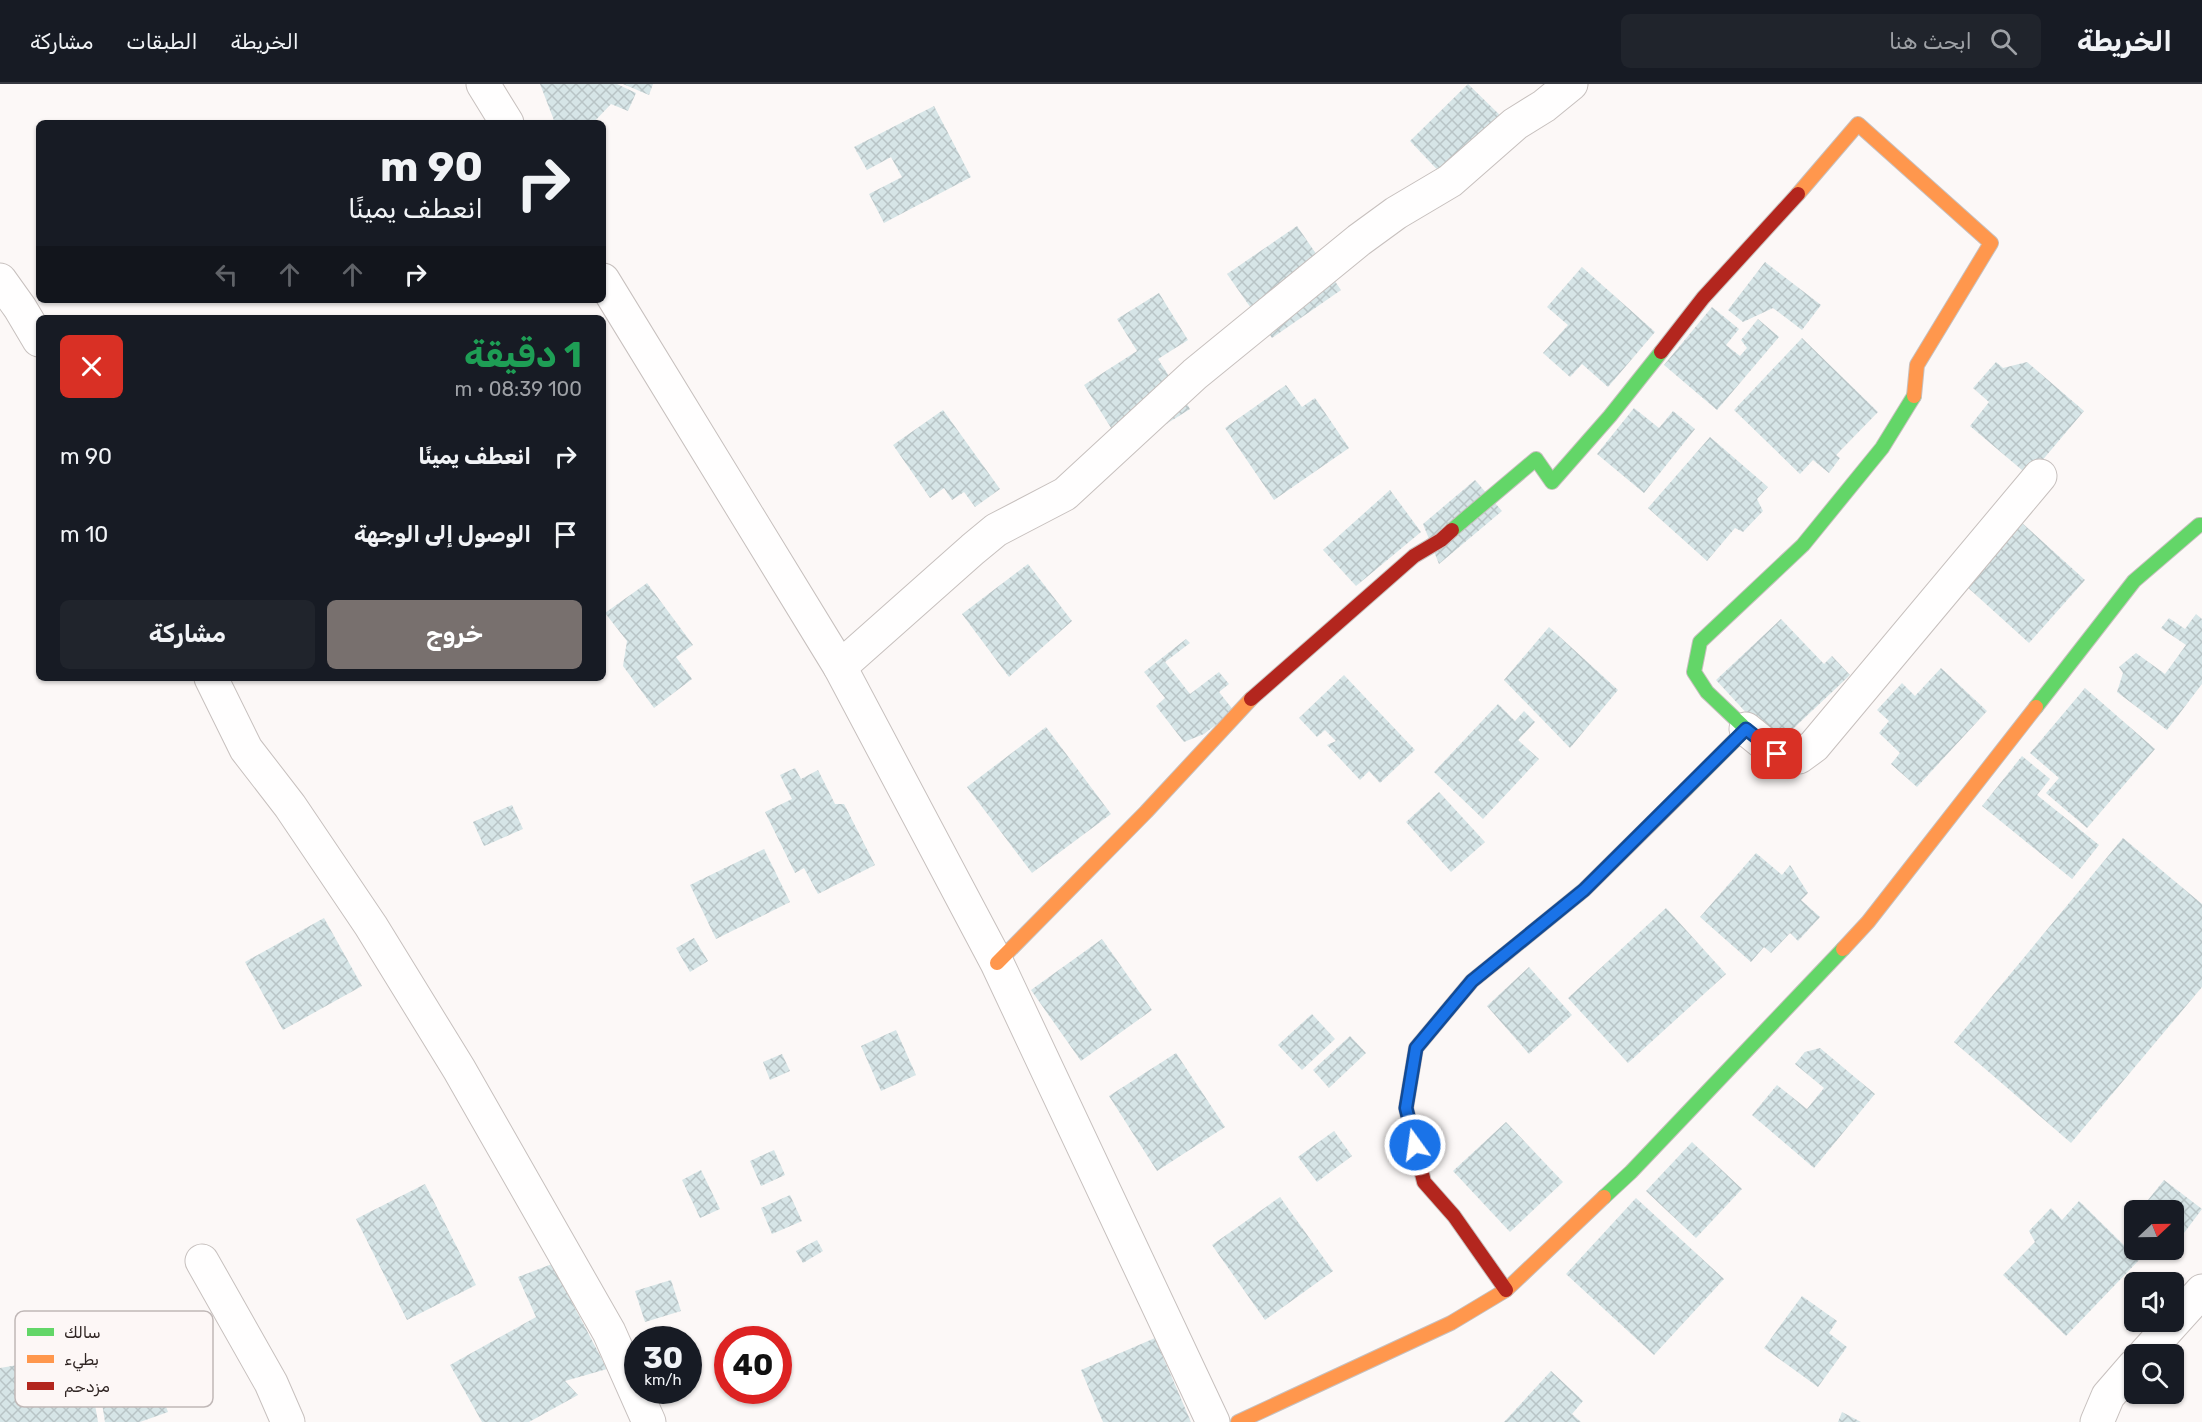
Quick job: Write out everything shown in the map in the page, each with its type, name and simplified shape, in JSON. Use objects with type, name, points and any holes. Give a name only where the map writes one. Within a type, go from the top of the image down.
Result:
[{"type":"street","points":[[483,84],[505,120]]},
{"type":"street","points":[[840,667],[996,530],[1065,494],[1195,374],[1359,240],[1396,213],[1450,181],[1499,136],[1544,106],[1571,84]]},
{"type":"street","points":[[997,963],[1146,812],[1236,713],[1310,646],[1414,556],[1442,540],[1536,459],[1552,482],[1610,416],[1703,298],[1806,186],[1858,124],[1991,243],[1917,365],[1915,394],[1882,447],[1803,545],[1701,642],[1694,672],[1707,692],[1746,729],[1777,754],[1799,757],[1814,746],[2040,476]]},
{"type":"street","points":[[0,280],[36,335]]},
{"type":"street","points":[[606,285],[840,667],[997,963],[1213,1422]]},
{"type":"street","points":[[1238,1422],[1450,1323],[1506,1290],[1631,1172],[1868,922],[2134,581],[2175,544],[2202,525]]},
{"type":"street","points":[[212,681],[246,749],[290,806],[371,927],[459,1069],[609,1332],[649,1422]]},
{"type":"street","points":[[1506,1290],[1454,1216],[1424,1182],[1406,1108],[1416,1048],[1472,981],[1584,890],[1746,729]]},
{"type":"street","points":[[202,1261],[271,1383],[288,1422]]},
{"type":"street","points":[[2154,1344],[2202,1291]]},
{"type":"street","points":[[2097,1422],[2108,1396],[2124,1378]]},
{"type":"building","points":[[540,84],[617,84],[636,93],[628,111],[611,104],[596,120],[554,120]]},
{"type":"building","points":[[623,84],[653,84],[649,95]]},
{"type":"building","points":[[1468,84],[1507,122],[1448,181],[1410,141]]},
{"type":"building","points":[[934,106],[971,177],[884,223],[869,194],[902,177],[891,157],[867,170],[854,147]]},
{"type":"building","points":[[1297,226],[1341,290],[1272,338],[1227,274]]},
{"type":"building","points":[[1765,262],[1821,305],[1802,330],[1773,308],[1743,322],[1728,310]]},
{"type":"building","points":[[1582,267],[1655,332],[1608,387],[1582,364],[1570,377],[1543,353],[1568,325],[1547,307]]},
{"type":"building","points":[[1159,293],[1188,340],[1158,359],[1190,409],[1125,450],[1084,385],[1137,351],[1117,319]]},
{"type":"building","points":[[1712,307],[1739,329],[1726,345],[1740,356],[1747,348],[1741,340],[1758,319],[1779,337],[1717,410],[1664,365]]},
{"type":"building","points":[[1802,338],[1878,412],[1836,455],[1840,458],[1829,473],[1813,460],[1800,474],[1734,410]]},
{"type":"building","points":[[1996,362],[2003,368],[2027,362],[2084,411],[2029,476],[1970,426],[1989,402],[1973,388]]},
{"type":"building","points":[[1286,385],[1302,407],[1315,398],[1349,448],[1274,500],[1225,428]]},
{"type":"building","points":[[1634,408],[1659,428],[1673,411],[1695,429],[1644,493],[1597,454]]},
{"type":"building","points":[[943,410],[1000,489],[975,507],[964,492],[952,500],[944,488],[930,498],[893,445]]},
{"type":"building","points":[[1710,437],[1768,487],[1757,499],[1763,511],[1743,532],[1735,528],[1707,561],[1648,508]]},
{"type":"building","points":[[1475,480],[1502,511],[1439,564],[1423,524]]},
{"type":"building","points":[[1390,490],[1421,532],[1356,586],[1323,550]]},
{"type":"building","points":[[2021,522],[2085,580],[2029,643],[1965,585]]},
{"type":"building","points":[[1028,564],[1072,621],[1009,677],[962,614]]},
{"type":"building","points":[[647,583],[693,645],[676,657],[692,679],[654,708],[623,666],[627,641],[606,612]]},
{"type":"building","points":[[2196,614],[2202,619],[2202,684],[2167,730],[2117,692],[2123,673],[2119,667],[2136,653],[2165,674],[2186,645],[2161,628],[2169,618],[2185,629]]},
{"type":"building","points":[[1781,619],[1824,664],[1832,656],[1850,675],[1776,745],[1716,680]]},
{"type":"building","points":[[1549,627],[1618,690],[1570,748],[1504,680]]},
{"type":"building","points":[[1186,639],[1190,643],[1165,662],[1190,694],[1219,672],[1229,684],[1219,692],[1234,711],[1204,734],[1184,742],[1156,706],[1165,698],[1144,672]]},
{"type":"building","points":[[1941,668],[1987,711],[1917,787],[1891,764],[1900,753],[1879,733],[1889,721],[1877,710],[1902,683],[1915,696]]},
{"type":"building","points":[[1344,675],[1415,750],[1380,783],[1369,771],[1360,780],[1327,745],[1336,741],[1325,730],[1317,737],[1299,718]]},
{"type":"building","points":[[2085,688],[2155,749],[2087,828],[2046,793],[2059,778],[2030,753]]},
{"type":"building","points":[[1498,704],[1515,721],[1524,711],[1535,722],[1518,740],[1539,759],[1483,819],[1434,772]]},
{"type":"building","points":[[1046,727],[1111,814],[1032,873],[967,787]]},
{"type":"building","points":[[2022,756],[2050,779],[2037,795],[2099,845],[2072,879],[1982,806]]},
{"type":"building","points":[[795,768],[801,779],[818,770],[835,804],[844,804],[875,865],[818,894],[804,868],[795,873],[765,812],[792,799],[780,775]]},
{"type":"building","points":[[1439,792],[1485,842],[1451,872],[1406,822]]},
{"type":"building","points":[[512,805],[523,829],[484,846],[473,822]]},
{"type":"building","points":[[2123,838],[2202,904],[2202,987],[2071,1143],[1954,1042]]},
{"type":"building","points":[[764,849],[790,902],[716,939],[690,885]]},
{"type":"building","points":[[1756,853],[1782,875],[1790,865],[1808,893],[1801,900],[1820,917],[1798,941],[1790,933],[1771,953],[1764,947],[1751,962],[1700,917]]},
{"type":"building","points":[[1666,908],[1726,974],[1628,1063],[1568,998]]},
{"type":"building","points":[[324,918],[362,986],[283,1030],[245,962]]},
{"type":"building","points":[[694,938],[708,961],[690,972],[676,948]]},
{"type":"building","points":[[1102,939],[1152,1010],[1081,1061],[1031,990]]},
{"type":"building","points":[[1529,967],[1572,1015],[1529,1054],[1487,1006]]},
{"type":"building","points":[[1312,1014],[1335,1039],[1302,1070],[1278,1045]]},
{"type":"building","points":[[896,1030],[916,1075],[881,1091],[861,1046]]},
{"type":"building","points":[[1350,1036],[1366,1053],[1329,1088],[1313,1070]]},
{"type":"building","points":[[1820,1048],[1875,1094],[1814,1168],[1752,1115],[1777,1085],[1807,1109],[1824,1088],[1795,1064],[1805,1052]]},
{"type":"building","points":[[1176,1053],[1225,1127],[1157,1171],[1109,1096]]},
{"type":"building","points":[[782,1054],[790,1071],[770,1080],[763,1062]]},
{"type":"building","points":[[1506,1122],[1563,1182],[1510,1232],[1453,1171]]},
{"type":"building","points":[[1334,1131],[1352,1156],[1317,1182],[1298,1157]]},
{"type":"building","points":[[1692,1142],[1742,1189],[1696,1238],[1646,1191]]},
{"type":"building","points":[[774,1150],[785,1175],[761,1186],[750,1161]]},
{"type":"building","points":[[701,1170],[720,1209],[700,1218],[682,1180]]},
{"type":"building","points":[[2164,1180],[2202,1209],[2184,1233],[2184,1200],[2148,1200]]},
{"type":"building","points":[[425,1184],[476,1285],[407,1320],[356,1219]]},
{"type":"building","points":[[790,1195],[802,1221],[772,1234],[761,1208]]},
{"type":"building","points":[[1280,1197],[1333,1271],[1265,1320],[1212,1245]]},
{"type":"building","points":[[1636,1198],[1724,1279],[1654,1355],[1566,1274]]},
{"type":"building","points":[[2079,1201],[2124,1245],[2124,1260],[2139,1260],[2127,1272],[2124,1272],[2124,1276],[2066,1336],[2003,1275],[2035,1242],[2029,1231],[2051,1208],[2062,1220]]},
{"type":"building","points":[[817,1240],[823,1251],[803,1263],[796,1251]]},
{"type":"building","points":[[552,1264],[607,1369],[565,1381],[578,1395],[529,1422],[482,1422],[450,1365],[536,1317],[518,1277]]},
{"type":"building","points":[[671,1280],[681,1311],[645,1322],[635,1291]]},
{"type":"building","points":[[1802,1296],[1837,1321],[1829,1333],[1847,1347],[1818,1387],[1764,1348]]},
{"type":"building","points":[[1155,1338],[1191,1422],[1103,1422],[1081,1370]]},
{"type":"building","points":[[15,1365],[15,1407],[95,1407],[98,1422],[0,1422],[0,1368]]},
{"type":"building","points":[[1551,1371],[1583,1401],[1572,1414],[1581,1422],[1504,1422]]},
{"type":"building","points":[[103,1407],[166,1407],[168,1412],[140,1422],[105,1422]]},
{"type":"building","points":[[1842,1412],[1861,1422],[1838,1422]]},
{"type":"traffic: fast","points":[[1452,530],[1536,459],[1552,482],[1610,416],[1661,352]]},
{"type":"traffic: fast","points":[[1686,789],[1746,729],[1707,692],[1694,672],[1700,642],[1803,545],[1882,448],[1914,396]]},
{"type":"traffic: fast","points":[[2036,707],[2134,581],[2199,525],[2202,525]]},
{"type":"traffic: fast","points":[[1604,1197],[1631,1172],[1843,949]]},
{"type":"traffic: slow","points":[[1798,194],[1858,124],[1991,243],[1917,365],[1914,396]]},
{"type":"traffic: slow","points":[[997,963],[1146,812],[1251,699]]},
{"type":"traffic: slow","points":[[1843,949],[1868,922],[2036,707]]},
{"type":"traffic: slow","points":[[1503,956],[1584,890],[1686,789]]},
{"type":"traffic: slow","points":[[1238,1422],[1451,1323],[1506,1290],[1604,1197]]},
{"type":"traffic: jam","points":[[1661,352],[1703,298],[1798,194]]},
{"type":"traffic: jam","points":[[1251,699],[1414,556],[1441,540],[1452,530]]},
{"type":"traffic: jam","points":[[1503,956],[1472,981],[1416,1048],[1406,1108],[1424,1182],[1454,1216],[1506,1290]]},
{"type":"route","points":[[1415,1145],[1406,1108],[1416,1048],[1472,981],[1584,890],[1746,729],[1777,754]]}]
